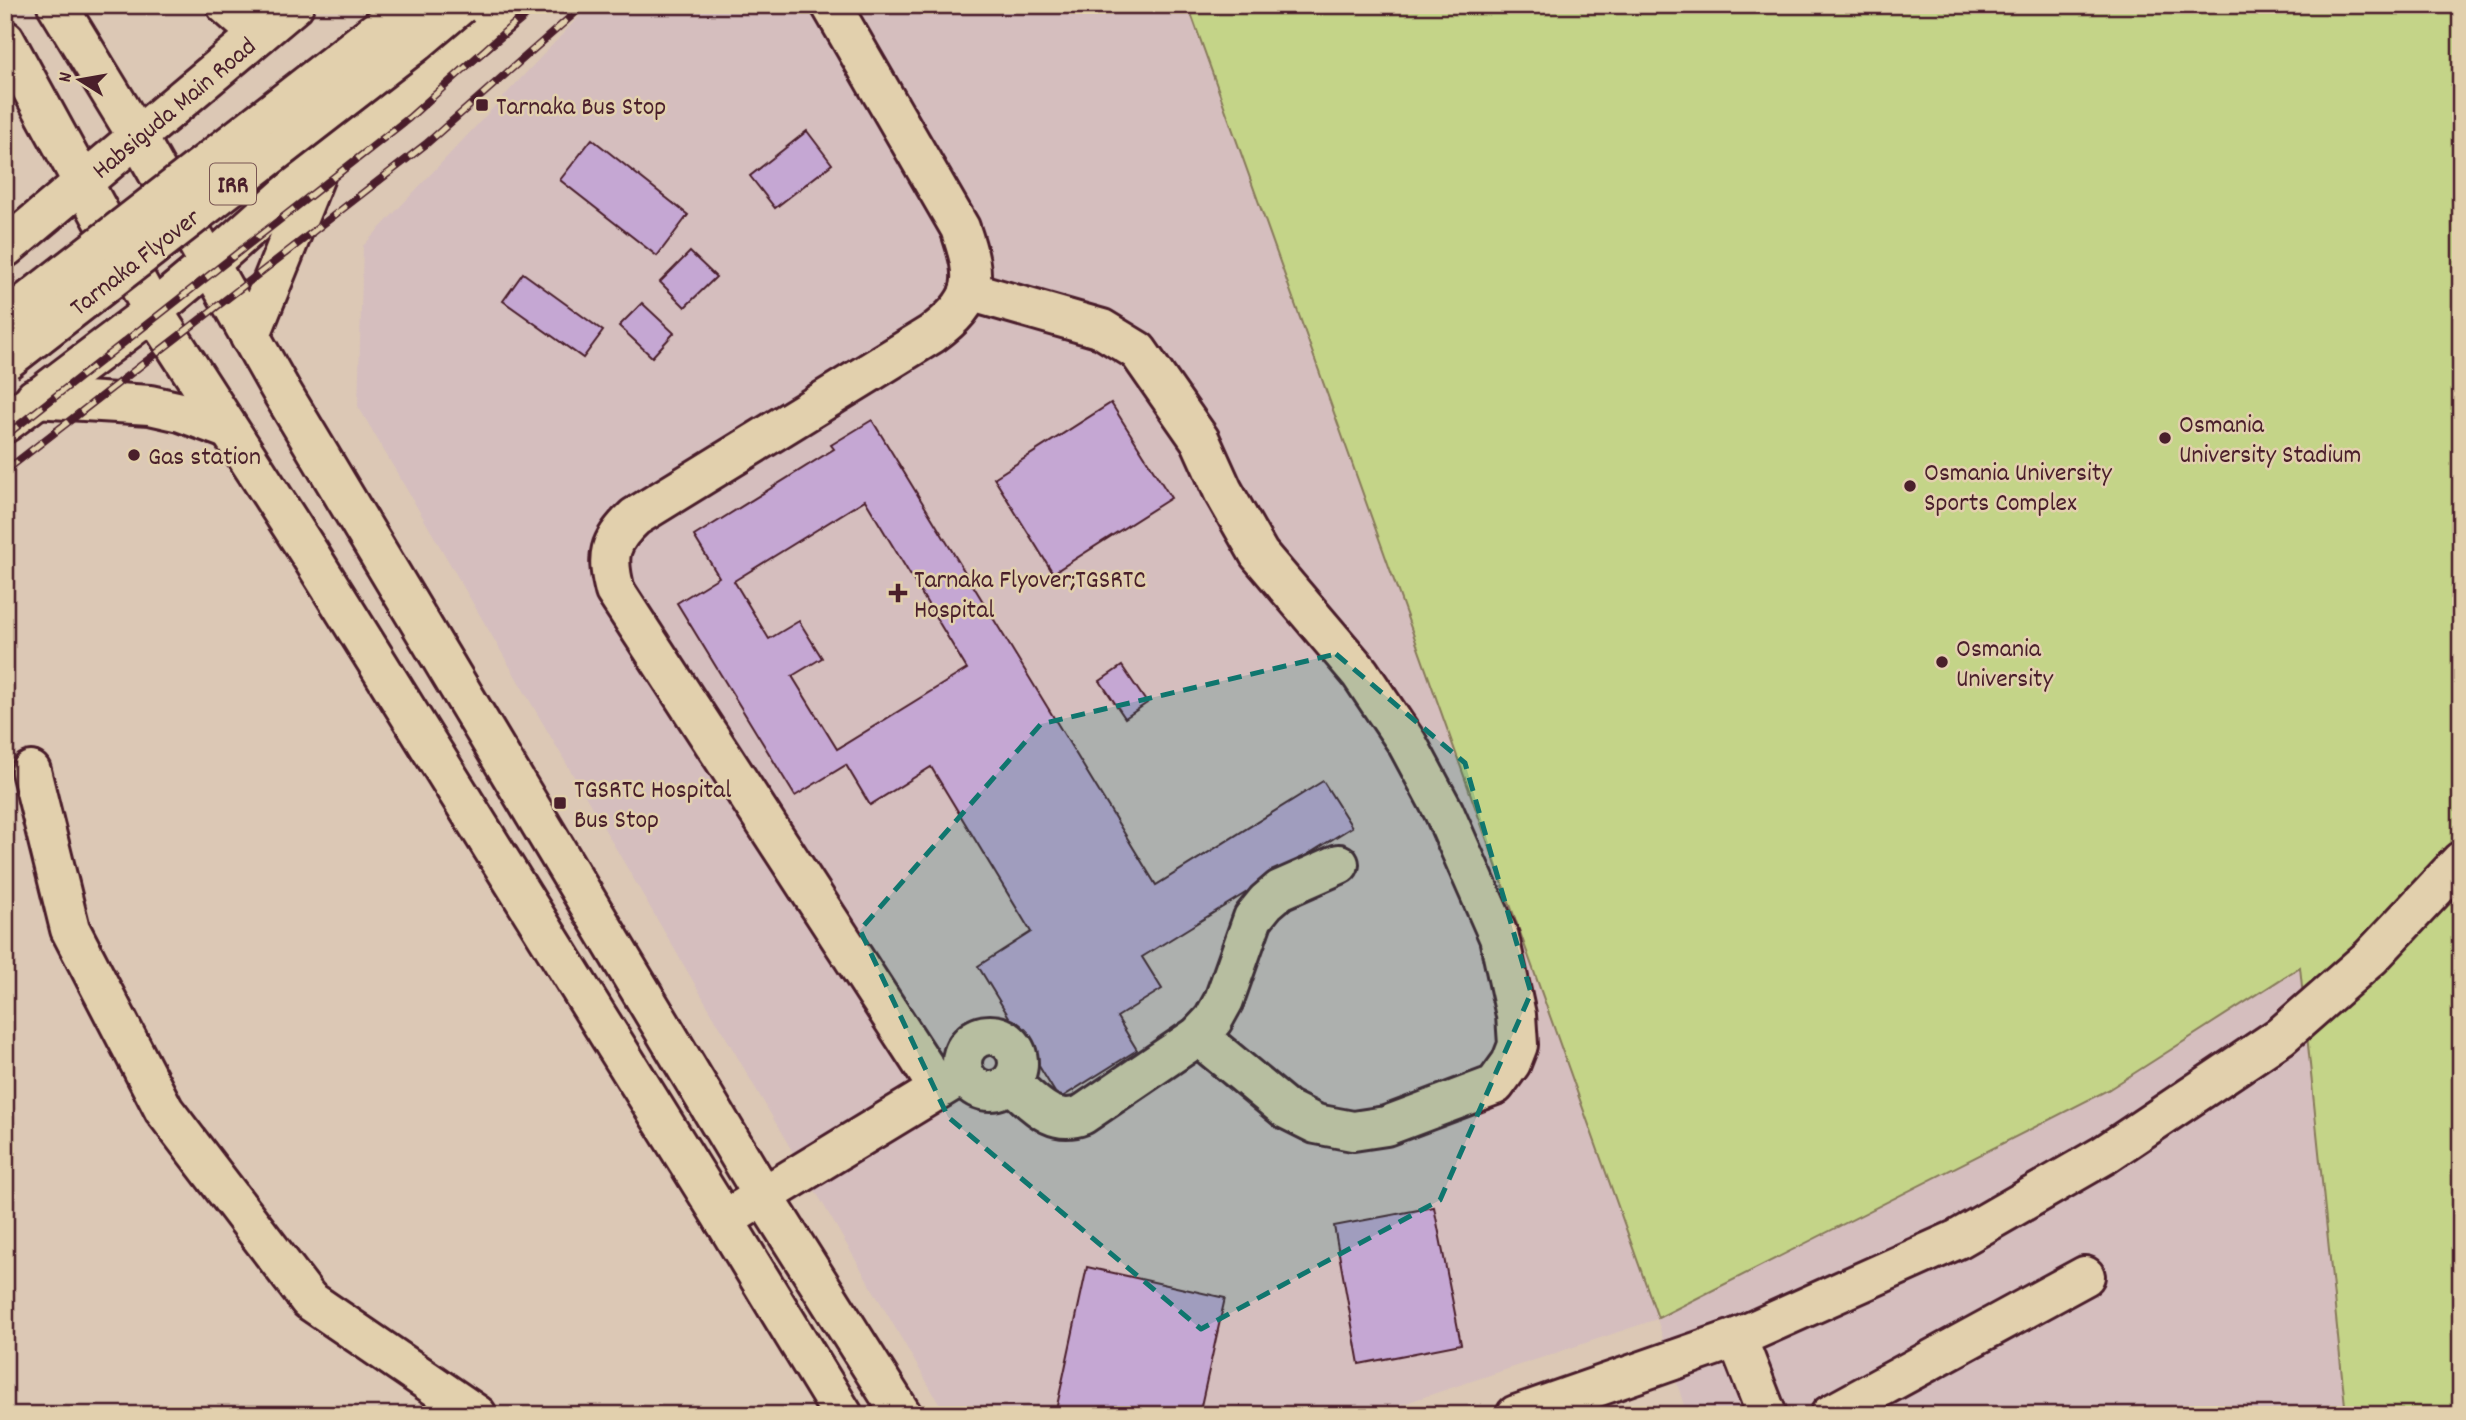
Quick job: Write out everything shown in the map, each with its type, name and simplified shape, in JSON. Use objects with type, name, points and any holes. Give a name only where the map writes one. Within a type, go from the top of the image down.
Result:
[{"type":"main road","points":[[226,5],[259,34]]},
{"type":"main road","name":"Habsiguda Main Road","points":[[5,248],[294,5]]},
{"type":"main road","name":"Tarnaka Flyover","points":[[5,320],[410,5]]},
{"type":"main road","name":"Tarnaka Flyover","points":[[5,361],[415,43],[460,5]]},
{"type":"main road","points":[[5,423],[153,311],[318,167],[511,5]]},
{"type":"main road","points":[[724,1220],[951,1081],[969,1044],[981,1036],[996,1034],[1009,1042],[1018,1054],[1018,1069],[1011,1083],[999,1090],[985,1091],[951,1081],[615,591],[609,568],[611,546],[621,529],[635,517],[932,334],[953,319],[969,291],[972,262],[960,228],[831,5]]},
{"type":"main road","points":[[63,8],[250,337],[764,1195],[902,1415]]},
{"type":"main road","points":[[5,40],[153,311],[309,553],[843,1415]]},
{"type":"main road","points":[[250,337],[318,167]]},
{"type":"main road","points":[[969,291],[1102,329],[1138,351],[1200,440],[1223,491],[1259,554],[1360,673],[1407,743],[1444,812],[1499,937],[1516,1015],[1518,1045],[1511,1063],[1495,1085],[1386,1126],[1353,1131],[1316,1124],[1286,1109],[1198,1036]]},
{"type":"main road","points":[[35,398],[150,405],[181,412],[227,429]]},
{"type":"main road","points":[[32,771],[70,929],[164,1110],[309,1300],[477,1415]]},
{"type":"main road","points":[[1516,1415],[1737,1338],[1958,1239],[2104,1155],[2281,1036],[2371,957],[2461,861]]},
{"type":"main road","points":[[1011,1083],[1055,1118],[1068,1120],[1082,1115],[1198,1036],[1213,1020],[1224,1000],[1253,918],[1266,902],[1280,890],[1339,864]]},
{"type":"main road","points":[[1830,1415],[2085,1276]]},
{"type":"main road","points":[[1737,1338],[1767,1415]]},
{"type":"highlighted area","points":[[1336,654],[1465,763],[1531,993],[1440,1200],[1201,1329],[948,1117],[860,930],[1041,724]]},
{"type":"shaded area","points":[[590,5],[2461,5],[2461,1415],[1687,1415],[1657,1319],[1370,1415],[946,1415],[358,406],[363,246]]},
{"type":"green space","name":"Osmania University Sports Complex","points":[[1188,5],[2461,5],[2461,1415],[2346,1415],[2300,967],[2108,1090],[1658,1318]]},
{"type":"building","points":[[807,131],[832,164],[775,208],[750,176]]},
{"type":"building","points":[[592,139],[688,215],[657,256],[560,180]]},
{"type":"building","points":[[690,252],[716,277],[685,307],[660,282]]},
{"type":"building","points":[[523,273],[603,331],[583,358],[503,301]]},
{"type":"building","points":[[642,303],[674,333],[652,357],[619,326]]},
{"type":"building","points":[[1111,403],[1171,498],[1053,573],[994,478]]},
{"type":"building","points":[[872,420],[1156,885],[1323,781],[1352,827],[1142,957],[1162,989],[1117,1017],[1137,1050],[1059,1099],[978,966],[1031,932],[931,767],[870,805],[846,765],[795,796],[677,603],[719,577],[694,536],[834,449],[831,445]],"holes":[[[865,500],[967,669],[837,749],[792,676],[822,658],[799,621],[769,639],[734,581]]]},
{"type":"building","points":[[1122,666],[1147,703],[1125,718],[1100,681]]},
{"type":"building","points":[[1434,1207],[1461,1344],[1359,1364],[1334,1226]]},
{"type":"building","points":[[1087,1267],[1225,1298],[1199,1415],[1055,1415]]},
{"type":"railway","points":[[5,436],[409,118],[535,5]]},
{"type":"railway","points":[[5,471],[426,144],[584,5]]},
{"type":"place","name":"Tarnaka Bus Stop","points":[[482,105]]},
{"type":"place","name":"Osmania University Stadium","points":[[2165,438]]},
{"type":"place","name":"Gas station","points":[[134,455]]},
{"type":"place","name":"Osmania University Sports Complex","points":[[1910,486]]},
{"type":"place","name":"Tarnaka Flyover;TGSRTC Hospital","points":[[898,593]]},
{"type":"place","name":"Osmania University","points":[[1942,662]]},
{"type":"place","name":"TGSRTC Hospital Bus Stop","points":[[560,803]]}]
